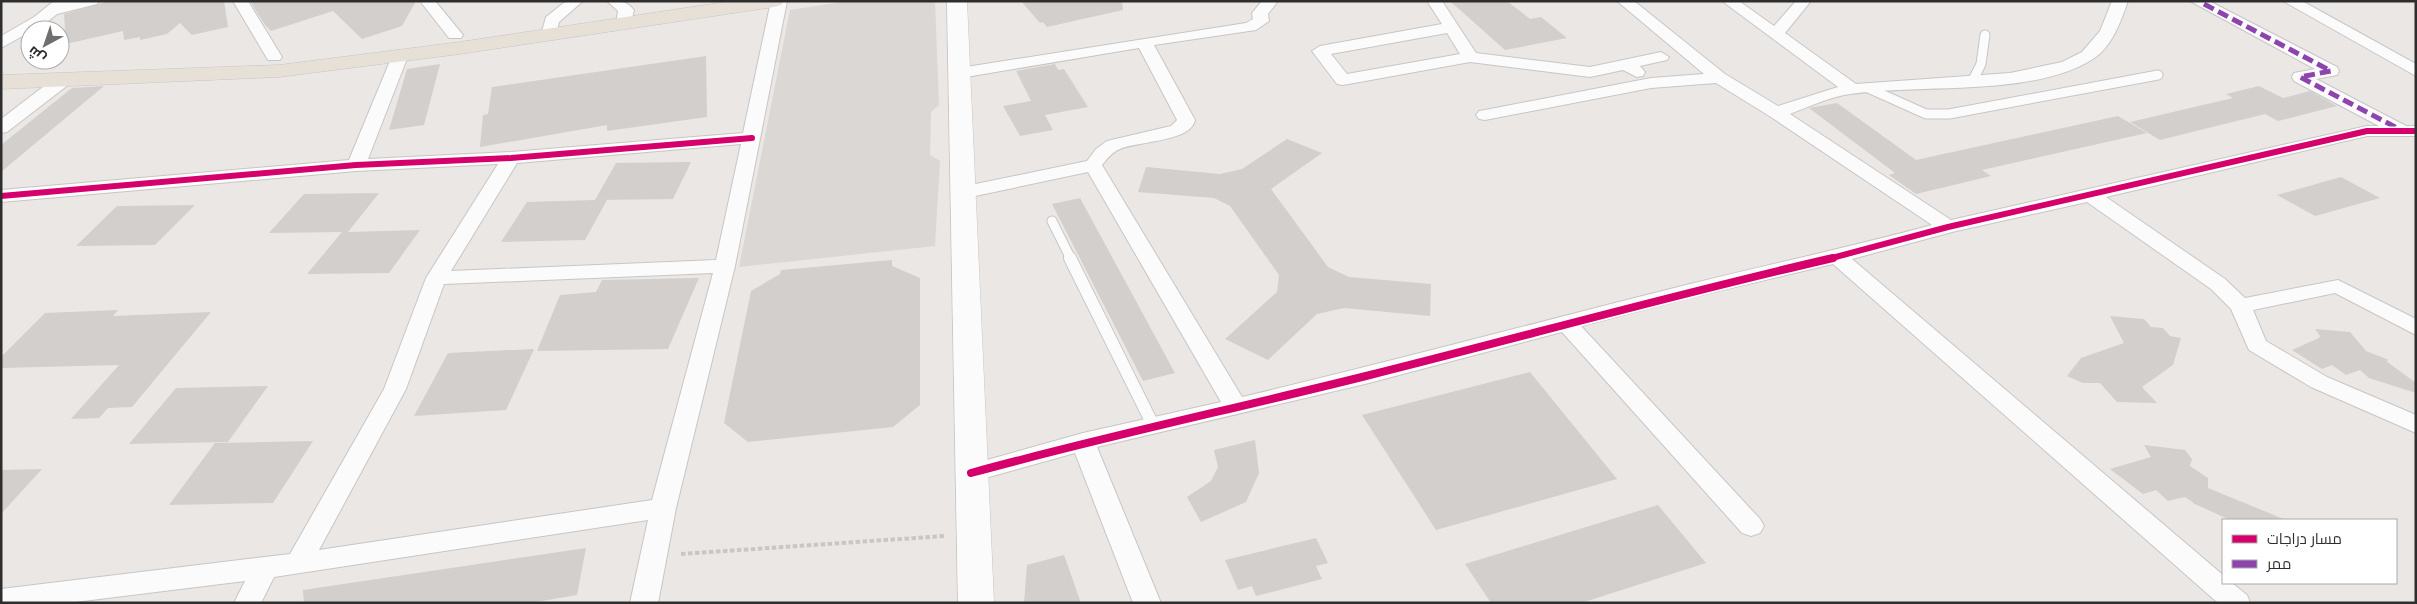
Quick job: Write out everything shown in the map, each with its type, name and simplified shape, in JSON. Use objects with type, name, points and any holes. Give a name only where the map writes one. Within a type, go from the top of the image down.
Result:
[{"type":"main road","points":[[1,82],[279,71],[400,56],[551,28],[621,12],[687,1]]},
{"type":"main road","points":[[621,12],[774,1]]},
{"type":"main road","points":[[1,66],[274,57],[455,35],[551,28]]},
{"type":"street","points":[[1,43],[64,1]]},
{"type":"street","points":[[51,11],[92,1]]},
{"type":"street","points":[[240,1],[274,57]]},
{"type":"street","points":[[426,1],[455,35]]},
{"type":"street","points":[[551,28],[576,1]]},
{"type":"street","points":[[644,603],[662,508],[725,266],[778,1]]},
{"type":"street","points":[[957,1],[961,193],[976,603]]},
{"type":"street","points":[[960,73],[1250,26],[1261,21],[1260,13],[1271,1]]},
{"type":"street","points":[[1434,1],[1470,57]]},
{"type":"street","points":[[1624,1],[1719,78],[1777,113],[1948,227]]},
{"type":"street","points":[[1729,1],[1774,35],[1860,88]]},
{"type":"street","points":[[1777,113],[1819,96],[1860,88],[2019,76],[2072,64],[2088,55],[2110,30],[2120,1]]},
{"type":"street","points":[[2198,1],[2331,71],[2300,76],[2411,132]]},
{"type":"street","points":[[2290,1],[2416,70]]},
{"type":"street","points":[[1774,35],[1797,2]]},
{"type":"street","points":[[1452,27],[1320,51],[1344,80],[1470,57],[1590,72],[1661,57]]},
{"type":"street","points":[[961,193],[1093,165],[1102,153],[1113,145],[1177,130],[1185,125],[1186,120],[1144,42]]},
{"type":"street","points":[[356,165],[400,56]]},
{"type":"street","points":[[1626,64],[1651,83]]},
{"type":"street","points":[[1485,115],[1651,83],[1719,78]]},
{"type":"street","points":[[1,128],[62,80]]},
{"type":"street","points":[[971,473],[1083,442],[1365,376],[1566,323],[1837,257],[1948,227],[2092,196],[2367,131],[2411,132]]},
{"type":"street","points":[[1,196],[356,165],[511,158],[752,138]]},
{"type":"street","points":[[299,562],[395,389],[436,278],[511,158]]},
{"type":"street","points":[[1093,165],[1235,405]]},
{"type":"street","points":[[2092,196],[2218,284],[2240,306],[2256,345],[2319,382],[2416,425]]},
{"type":"street","points":[[1837,257],[2237,603]]},
{"type":"street","points":[[436,278],[725,266]]},
{"type":"street","points":[[2240,306],[2338,286],[2416,328]]},
{"type":"street","points":[[1566,323],[1751,526]]},
{"type":"street","points":[[1083,442],[1147,603]]},
{"type":"street","points":[[1,600],[265,568],[662,508]]},
{"type":"street","points":[[247,603],[265,568]]},
{"type":"lane","points":[[1973,80],[1981,64],[1985,35]]},
{"type":"lane","points":[[1860,88],[1926,114],[1949,114],[2158,75]]},
{"type":"lane","points":[[1052,221],[1153,425]]},
{"type":"path","points":[[653,555],[974,534]]},
{"type":"shaded area","points":[[848,1],[935,1],[939,105],[931,112],[930,155],[940,161],[935,246],[739,267],[790,10]]},
{"type":"building","points":[[109,1],[224,1],[228,27],[192,35],[180,23],[167,34],[140,40],[140,37],[124,40],[123,31],[70,43],[70,20],[64,20],[64,14]]},
{"type":"building","points":[[250,1],[416,1],[402,26],[362,39],[333,11],[271,31]]},
{"type":"building","points":[[1021,1],[1122,1],[1123,10],[1047,27],[1043,22],[1040,23]]},
{"type":"building","points":[[1450,1],[1507,1],[1530,19],[1541,17],[1567,38],[1505,50]]},
{"type":"building","points":[[706,56],[707,117],[607,131],[607,125],[480,147],[483,115],[488,114],[492,87]]},
{"type":"building","points":[[440,64],[424,125],[389,130],[407,69]]},
{"type":"building","points":[[1055,64],[1058,70],[1064,69],[1088,107],[1045,115],[1053,130],[1020,136],[1003,106],[1031,101],[1016,71]]},
{"type":"building","points":[[104,86],[1,172],[1,145],[72,88]]},
{"type":"building","points":[[2259,86],[2283,98],[2310,91],[2337,106],[2278,121],[2265,114],[2160,140],[2130,122],[2233,98],[2226,94]]},
{"type":"building","points":[[1837,103],[1916,160],[2118,116],[2147,133],[1982,170],[1991,176],[1916,194],[1889,175],[1895,173],[1809,108]]},
{"type":"building","points":[[1287,139],[1322,153],[1271,189],[1328,267],[1349,277],[1431,284],[1430,316],[1344,308],[1317,314],[1268,360],[1225,339],[1277,292],[1279,275],[1230,206],[1214,198],[1138,192],[1146,167],[1220,174],[1242,169]]},
{"type":"building","points":[[691,162],[673,199],[597,200],[607,200],[585,240],[501,242],[527,202],[595,200],[616,163]]},
{"type":"building","points":[[2341,177],[2380,198],[2315,216],[2277,195]]},
{"type":"building","points":[[379,193],[348,232],[420,230],[389,273],[307,274],[342,232],[269,233],[304,194]]},
{"type":"building","points":[[1080,198],[1175,373],[1143,381],[1052,204]]},
{"type":"building","points":[[195,205],[155,245],[76,246],[117,206]]},
{"type":"building","points":[[892,260],[892,266],[920,278],[920,405],[893,427],[748,442],[724,423],[751,291],[780,274],[781,270]]},
{"type":"building","points":[[699,278],[668,349],[537,351],[560,295],[596,292],[602,280]]},
{"type":"building","points":[[118,310],[113,316],[211,312],[132,407],[108,408],[99,418],[71,419],[119,365],[1,368],[1,357],[45,313]]},
{"type":"building","points":[[2110,316],[2144,319],[2151,327],[2163,328],[2170,336],[2181,338],[2173,365],[2142,387],[2157,403],[2117,402],[2100,383],[2083,383],[2067,376],[2081,358],[2124,343]]},
{"type":"building","points":[[2315,329],[2350,332],[2366,351],[2389,360],[2386,361],[2416,383],[2416,393],[2369,378],[2360,370],[2346,375],[2332,365],[2322,369],[2292,350],[2319,338],[2320,336]]},
{"type":"building","points":[[534,349],[506,410],[414,416],[448,353]]},
{"type":"building","points":[[1530,372],[1617,479],[1436,530],[1362,415]]},
{"type":"building","points":[[268,386],[228,442],[129,444],[176,388]]},
{"type":"building","points":[[1255,440],[1259,473],[1246,502],[1201,522],[1187,497],[1211,481],[1218,467],[1214,450]]},
{"type":"building","points":[[313,441],[273,503],[169,505],[215,443]]},
{"type":"building","points":[[2144,445],[2185,450],[2192,459],[2190,466],[2208,478],[2208,488],[2284,519],[2228,519],[2195,504],[2185,497],[2168,501],[2156,490],[2143,494],[2110,469],[2151,457]]},
{"type":"building","points":[[42,469],[1,514],[1,470]]},
{"type":"building","points":[[1658,505],[1706,563],[1581,603],[1491,603],[1465,564]]},
{"type":"building","points":[[1316,538],[1328,563],[1316,566],[1322,579],[1256,596],[1252,586],[1238,590],[1225,560]]},
{"type":"building","points":[[586,548],[577,595],[530,603],[304,603],[303,590]]},
{"type":"building","points":[[1064,555],[1081,603],[1024,603],[1027,565]]},
{"type":"marked path","points":[[2204,4],[2331,71],[2300,77],[2399,129]]},
{"type":"cycle path","points":[[971,473],[1083,442],[1365,376],[1686,292],[1837,257],[1948,227],[2243,161],[2367,131],[2416,131]]},
{"type":"cycle path","points":[[1,196],[356,165],[511,158],[752,138]]}]
